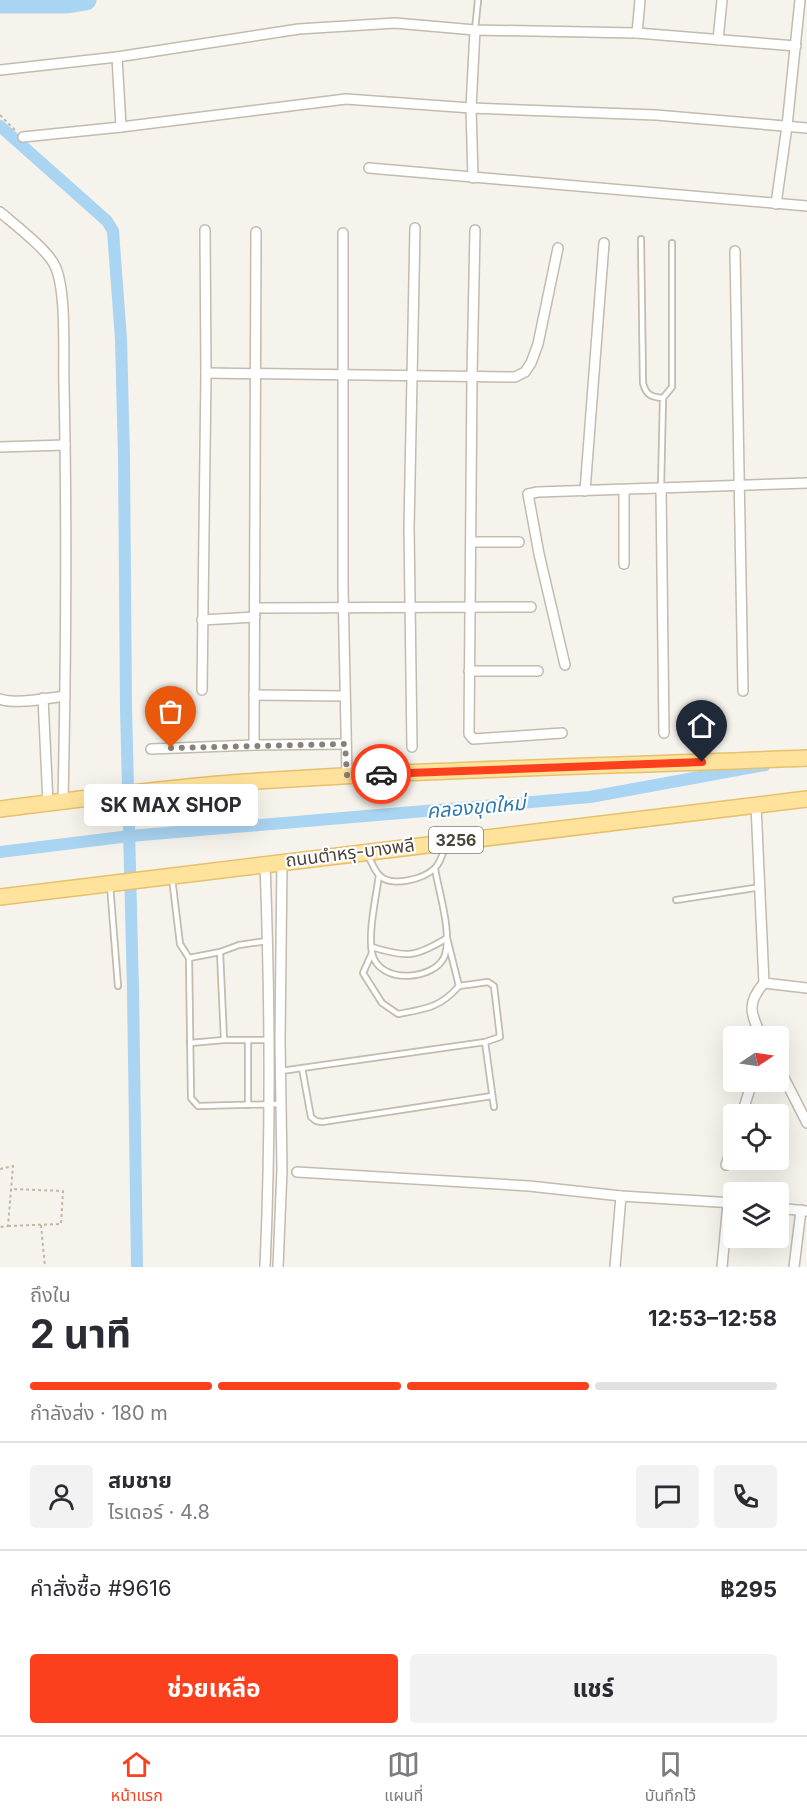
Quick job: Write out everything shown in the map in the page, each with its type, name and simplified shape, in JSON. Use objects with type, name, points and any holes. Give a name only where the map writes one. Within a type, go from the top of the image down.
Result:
[{"type":"main road","points":[[0,809],[154,791],[347,776],[807,758]]},
{"type":"main road","name":"ถนนตำหรุ-บางพลี","points":[[0,897],[807,799]]},
{"type":"street","points":[[637,33],[640,0]]},
{"type":"street","points":[[718,40],[722,0]]},
{"type":"street","points":[[776,204],[788,126],[800,0]]},
{"type":"street","points":[[0,70],[117,57],[299,29],[395,23],[475,30],[637,33],[796,46]]},
{"type":"street","points":[[473,178],[471,108],[475,30]]},
{"type":"street","points":[[117,57],[121,128]]},
{"type":"street","points":[[23,137],[121,128],[346,99],[471,108],[656,115],[807,128]]},
{"type":"street","points":[[369,168],[807,206]]},
{"type":"street","points":[[0,212],[55,265],[62,291],[65,445],[65,696],[55,802]]},
{"type":"street","points":[[412,747],[409,528],[415,228]]},
{"type":"street","points":[[202,690],[206,373],[205,230]]},
{"type":"street","points":[[475,230],[469,734],[473,740],[562,733]]},
{"type":"street","points":[[254,745],[256,232]]},
{"type":"street","points":[[343,233],[343,608],[347,776]]},
{"type":"street","points":[[585,491],[604,243]]},
{"type":"street","points":[[206,373],[515,377],[525,372],[538,344],[558,248]]},
{"type":"street","points":[[735,251],[743,691]]},
{"type":"street","points":[[0,447],[65,445]]},
{"type":"street","points":[[565,665],[528,494],[531,492],[807,483]]},
{"type":"street","points":[[624,489],[624,564]]},
{"type":"street","points":[[661,489],[664,733]]},
{"type":"street","points":[[471,542],[519,542]]},
{"type":"street","points":[[202,620],[255,613],[343,608],[531,607]]},
{"type":"street","points":[[469,671],[538,671]]},
{"type":"street","points":[[254,695],[344,696]]},
{"type":"street","points":[[0,699],[3,701],[65,696]]},
{"type":"street","points":[[43,699],[55,802]]},
{"type":"street","points":[[151,749],[345,744]]},
{"type":"street","points":[[756,805],[764,983],[752,1001],[751,1014],[756,1026]]},
{"type":"street","points":[[278,1267],[282,1170],[282,862]]},
{"type":"street","points":[[265,864],[268,1040],[271,1069],[265,1267]]},
{"type":"street","points":[[764,983],[807,988]]},
{"type":"street","points":[[789,1088],[807,1123]]},
{"type":"street","points":[[297,1172],[529,1186],[621,1196],[723,1203]]},
{"type":"street","points":[[615,1267],[621,1196]]},
{"type":"street","points":[[789,1209],[804,1211],[794,1267]]},
{"type":"street","points":[[722,1267],[724,1248]]},
{"type":"lane","points":[[475,30],[478,0]]},
{"type":"lane","points":[[641,239],[643,383],[645,392],[649,396],[663,398]]},
{"type":"lane","points":[[661,489],[663,398],[672,387],[672,243]]},
{"type":"lane","points":[[366,851],[379,875],[389,881],[411,880],[435,869],[447,841]]},
{"type":"lane","points":[[435,869],[447,938],[459,986]]},
{"type":"lane","points":[[379,875],[372,950],[377,967],[390,975],[410,976],[431,970],[445,957],[447,938]]},
{"type":"lane","points":[[164,876],[180,944],[189,958],[191,1098],[198,1106],[282,1104]]},
{"type":"lane","points":[[111,882],[118,986]]},
{"type":"lane","points":[[676,900],[760,887]]},
{"type":"lane","points":[[372,950],[398,955],[425,952],[447,938]]},
{"type":"lane","points":[[189,958],[220,952],[239,945],[267,941]]},
{"type":"lane","points":[[281,1071],[497,1040],[500,1035],[494,986],[488,982],[459,986],[448,999],[428,1009],[398,1014],[382,1003],[363,973],[372,950]]},
{"type":"lane","points":[[220,952],[224,1040]]},
{"type":"lane","points":[[248,1040],[248,1105]]},
{"type":"lane","points":[[190,1043],[268,1040]]},
{"type":"lane","points":[[485,1042],[494,1107]]},
{"type":"lane","points":[[302,1068],[311,1117],[322,1122],[492,1096]]},
{"type":"path","points":[[0,115],[23,137]]},
{"type":"path","points":[[0,1169],[12,1166],[9,1226]]},
{"type":"path","points":[[0,1227],[61,1224],[63,1191],[11,1189]]},
{"type":"path","points":[[41,1225],[45,1267]]},
{"type":"waterway","points":[[0,3],[67,3],[86,0]]},
{"type":"waterway","points":[[0,126],[107,221],[113,231],[121,339],[124,458],[126,708],[137,1267]]},
{"type":"waterway","name":"คลองขุดใหม่","points":[[0,852],[130,836],[590,797],[765,765]]},
{"type":"way so far","points":[[171,748],[345,744],[347,776],[381,774]]},
{"type":"place","name":"SK MAX SHOP","points":[[171,748]]},
{"type":"route","points":[[381,774],[702,762]]}]
